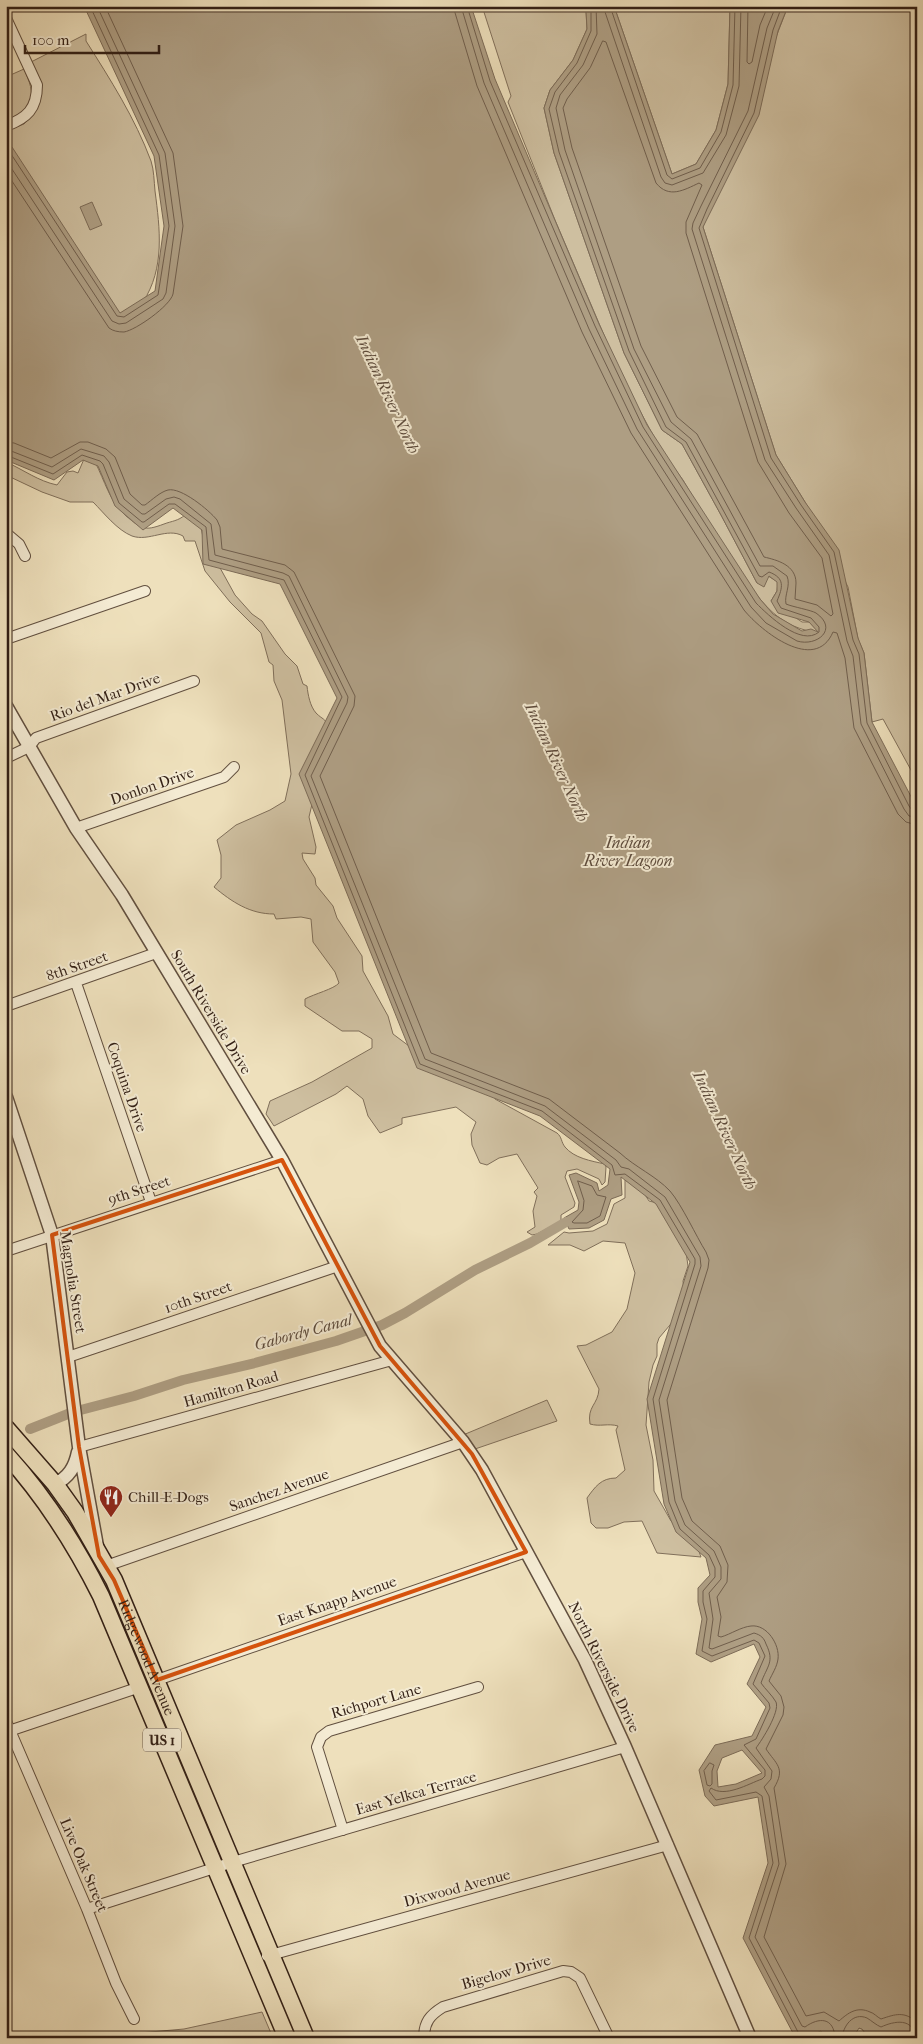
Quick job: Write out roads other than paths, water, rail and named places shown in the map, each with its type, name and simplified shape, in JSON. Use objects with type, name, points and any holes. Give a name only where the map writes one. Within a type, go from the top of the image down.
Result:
[{"type":"main road","name":"Ridgewood Avenue","points":[[9,1430],[55,1484],[75,1512],[114,1580],[306,2038]]},
{"type":"main road","name":"Ridgewood Avenue","points":[[6,1454],[42,1497],[75,1546],[101,1596],[286,2038]]},
{"type":"main road","points":[[128,1660],[145,1674],[157,1680]]},
{"type":"main road","points":[[140,1686],[149,1690],[167,1705]]},
{"type":"street","points":[[6,18],[36,85],[36,97],[30,112],[21,120],[6,126]]},
{"type":"street","points":[[6,533],[19,544],[24,556]]},
{"type":"street","points":[[6,639],[145,591]]},
{"type":"street","name":"Rio del Mar Drive","points":[[6,758],[29,747],[36,738],[194,681]]},
{"type":"street","name":"South Riverside Drive","points":[[6,706],[76,828],[122,895],[282,1160],[378,1340]]},
{"type":"street","name":"Donlon Drive","points":[[76,828],[224,777],[234,767]]},
{"type":"street","name":"8th Street","points":[[6,1006],[156,953]]},
{"type":"street","name":"Coquina Drive","points":[[76,982],[151,1202]]},
{"type":"street","name":"Magnolia Street","points":[[6,1097],[52,1236],[79,1447],[102,1561]]},
{"type":"street","name":"9th Street","points":[[6,1251],[282,1160]]},
{"type":"street","name":"10th Street","points":[[68,1357],[338,1266]]},
{"type":"street","name":"North Riverside Drive","points":[[378,1340],[392,1360],[463,1442],[482,1470],[585,1660],[668,1845],[750,2038]]},
{"type":"street","name":"Hamilton Road","points":[[79,1447],[392,1360]]},
{"type":"street","name":"Sanchez Avenue","points":[[102,1561],[463,1442]]},
{"type":"street","name":"Magnolia Street","points":[[55,1484],[70,1473],[76,1464],[79,1447]]},
{"type":"street","name":"East Knapp Avenue","points":[[157,1680],[526,1552]]},
{"type":"street","points":[[8,1728],[140,1686]]},
{"type":"street","name":"Richport Lane","points":[[343,1830],[317,1746],[321,1737],[329,1731],[478,1687]]},
{"type":"street","name":"Live Oak Street","points":[[8,1728],[87,1909],[116,1983],[134,2019]]},
{"type":"street","name":"East Yelkca Terrace","points":[[87,1909],[233,1862],[625,1747]]},
{"type":"street","name":"Dixwood Avenue","points":[[254,1960],[668,1845]]},
{"type":"street","name":"Bigelow Drive","points":[[424,2038],[424,2027],[431,2015],[443,2007],[563,1971],[571,1972],[580,1978],[608,2038]]},
{"type":"water","name":"Indian River Lagoon","points":[[84,6],[471,6],[495,79],[599,324],[647,425],[760,599],[773,614],[802,631],[811,629],[818,632],[809,622],[778,613],[771,601],[777,591],[777,582],[769,576],[764,587],[757,583],[682,444],[662,430],[624,353],[554,153],[544,108],[550,90],[573,60],[587,29],[586,11],[582,6],[614,6],[672,174],[696,164],[716,130],[728,84],[730,6],[788,6],[778,31],[759,115],[703,227],[776,455],[805,502],[839,550],[858,638],[864,653],[872,722],[917,808],[917,2038],[903,2038],[904,2036],[899,2032],[888,2038],[876,2038],[859,2028],[853,2038],[825,2038],[821,2031],[813,2035],[814,2038],[794,2038],[743,1938],[768,1863],[758,1797],[714,1806],[705,1796],[699,1770],[715,1745],[752,1736],[766,1707],[747,1684],[760,1657],[754,1644],[711,1662],[696,1654],[702,1619],[698,1602],[698,1588],[710,1575],[706,1558],[676,1532],[664,1504],[647,1399],[690,1262],[656,1204],[621,1177],[622,1195],[611,1199],[604,1220],[589,1228],[569,1229],[564,1218],[578,1210],[579,1202],[569,1175],[576,1173],[597,1183],[599,1191],[608,1185],[610,1169],[540,1116],[417,1068],[299,774],[337,698],[280,584],[203,564],[202,530],[173,508],[143,530],[115,506],[98,466],[83,460],[54,480],[6,460],[6,149],[12,147],[120,313],[155,291],[164,226],[154,156]],"holes":[[[742,1750],[762,1773],[736,1784],[718,1787],[717,1771],[722,1758]]]},
{"type":"water","points":[[92,202],[102,225],[90,230],[80,207]]},
{"type":"waterway","name":"Gabordy Canal","points":[[30,1429],[73,1412],[134,1396],[183,1380],[336,1341],[382,1325],[475,1270],[530,1243],[566,1222]]},
{"type":"place","name":"Chill-E-Dogs","points":[[111,1518]]},
{"type":"water label","name":"Indian River North","points":[[388,394]]},
{"type":"water label","name":"Indian River North","points":[[557,762]]},
{"type":"water label","name":"Indian River North","points":[[725,1130]]}]
